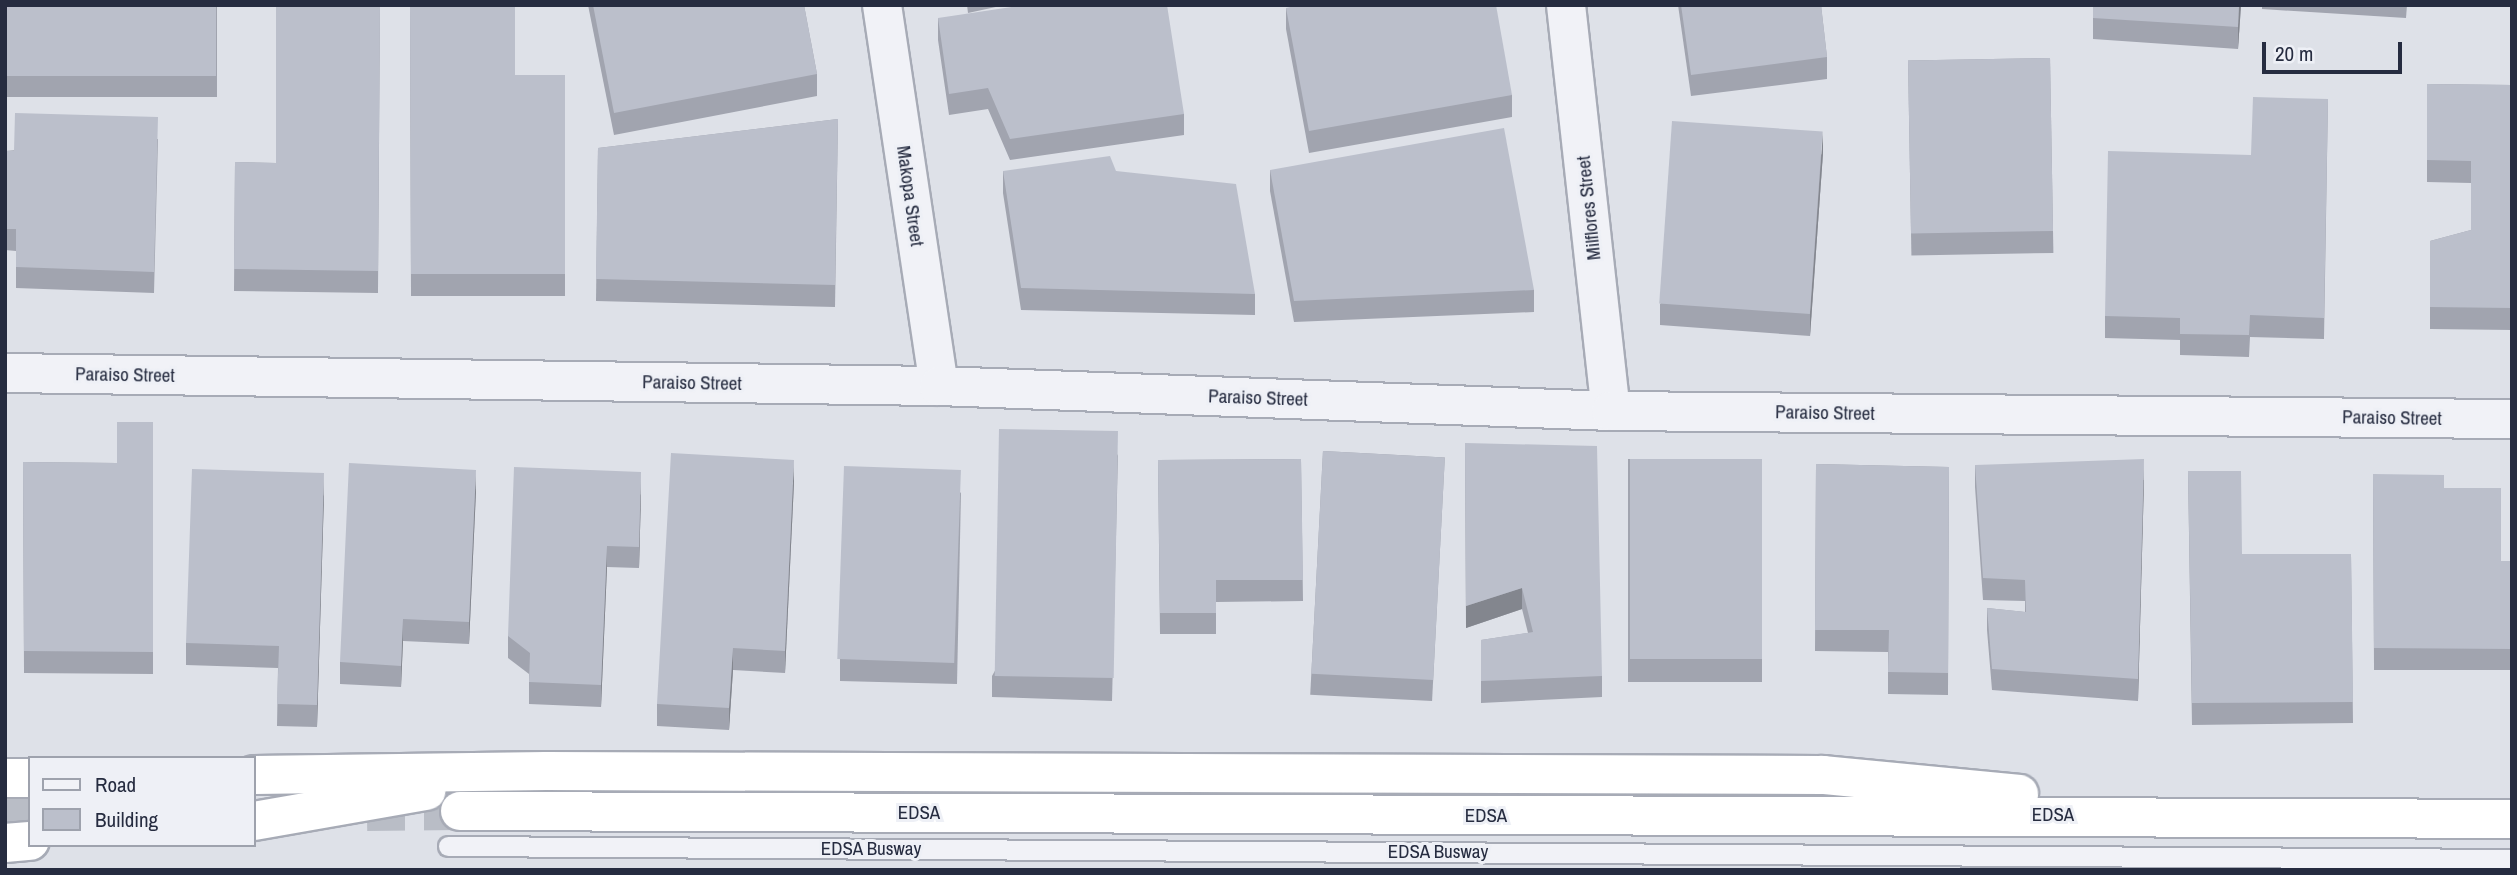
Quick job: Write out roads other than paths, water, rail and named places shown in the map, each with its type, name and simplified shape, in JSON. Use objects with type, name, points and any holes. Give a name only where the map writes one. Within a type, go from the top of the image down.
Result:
[{"type":"highway","points":[[256,821],[546,771]]},
{"type":"highway","points":[[256,775],[546,771],[1823,775],[2230,815]]},
{"type":"highway","points":[[5,778],[28,778]]},
{"type":"highway","name":"EDSA","points":[[454,829],[2230,815],[2512,818]]},
{"type":"highway","points":[[5,843],[28,841]]},
{"type":"street","name":"Makopa Street","points":[[882,5],[939,386]]},
{"type":"street","name":"Milflores Street","points":[[1566,5],[1611,411]]},
{"type":"street","name":"Paraiso Street","points":[[5,373],[939,386],[1611,411],[2512,419]]},
{"type":"lane","name":"EDSA Busway","points":[[454,829],[2512,859]]},
{"type":"tunnel","points":[[367,812],[460,811]]},
{"type":"tunnel","points":[[5,815],[28,815]]}]
